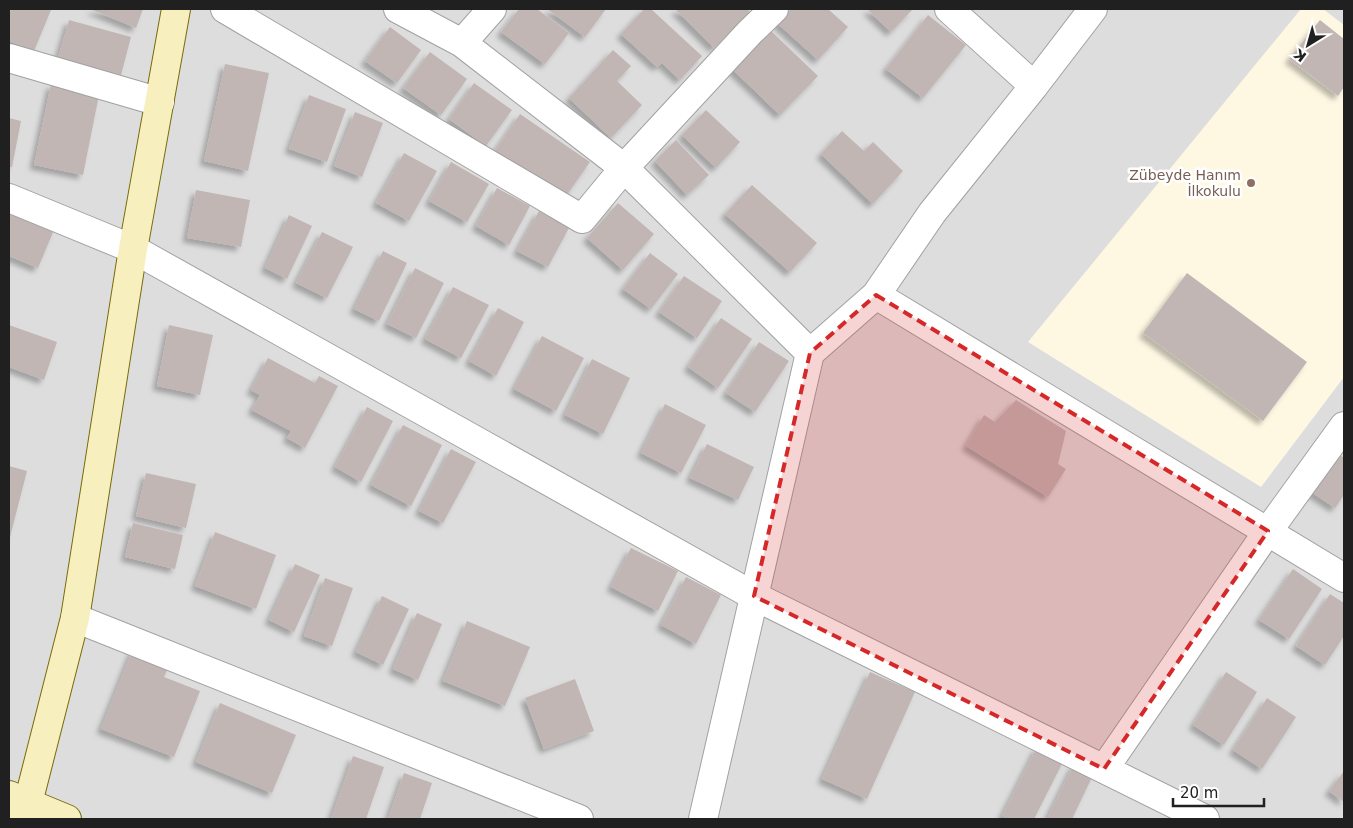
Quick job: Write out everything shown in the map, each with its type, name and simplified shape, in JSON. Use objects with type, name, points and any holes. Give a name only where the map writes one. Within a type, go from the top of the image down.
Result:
[{"type":"street","points":[[67,819],[20,806],[75,618],[133,249],[176,9]]},
{"type":"street","points":[[225,9],[582,219],[624,168],[750,32],[774,9]]},
{"type":"street","points":[[398,9],[462,43],[624,168],[810,353]]},
{"type":"street","points":[[462,43],[492,9]]},
{"type":"street","points":[[949,9],[1034,86]]},
{"type":"street","points":[[703,819],[810,353],[876,295],[932,213],[1093,9]]},
{"type":"street","points":[[9,58],[160,102]]},
{"type":"street","points":[[9,198],[133,249],[754,596],[1205,819]]},
{"type":"street","points":[[876,295],[1344,578]]},
{"type":"street","points":[[1104,769],[1268,531],[1344,426]]},
{"type":"street","points":[[75,618],[579,819]]},
{"type":"highlighted area","points":[[876,295],[1268,531],[1104,769],[754,596],[810,353]]},
{"type":"shaded area","points":[[9,9],[1344,9],[1344,819],[9,819]]},
{"type":"shaded area","name":"Zübeyde Hanım İlkokulu","points":[[1301,9],[1323,9],[1344,25],[1344,377],[1261,487],[1028,342]]},
{"type":"building","points":[[11,9],[51,10],[34,51],[9,41],[9,15]]},
{"type":"building","points":[[90,9],[143,9],[136,28]]},
{"type":"building","points":[[519,9],[537,9],[569,33],[545,64],[501,32]]},
{"type":"building","points":[[547,9],[606,9],[585,37]]},
{"type":"building","points":[[644,9],[651,9],[702,56],[680,80],[662,63],[657,67],[621,34]]},
{"type":"building","points":[[675,9],[747,9],[750,12],[714,48]]},
{"type":"building","points":[[791,9],[828,9],[848,27],[818,60],[777,23]]},
{"type":"building","points":[[867,9],[913,9],[891,32]]},
{"type":"building","points":[[928,15],[966,45],[923,98],[886,69]]},
{"type":"building","points":[[69,20],[131,37],[121,75],[58,58]]},
{"type":"building","points":[[1320,20],[1344,39],[1344,87],[1338,96],[1289,59]]},
{"type":"building","points":[[390,27],[421,50],[397,83],[365,61]]},
{"type":"building","points":[[769,29],[818,76],[780,115],[731,68]]},
{"type":"building","points":[[613,50],[631,66],[617,81],[642,105],[611,138],[569,98]]},
{"type":"building","points":[[430,52],[467,79],[441,115],[403,88]]},
{"type":"building","points":[[225,64],[269,73],[248,171],[204,161]]},
{"type":"building","points":[[474,83],[512,110],[486,146],[449,119]]},
{"type":"building","points":[[51,84],[99,95],[83,175],[34,165]]},
{"type":"building","points":[[309,95],[346,109],[327,162],[289,149]]},
{"type":"building","points":[[706,110],[740,142],[716,168],[682,135]]},
{"type":"building","points":[[355,112],[383,123],[362,177],[334,166]]},
{"type":"building","points":[[520,114],[590,162],[564,199],[495,151]]},
{"type":"building","points":[[9,118],[21,121],[12,167],[9,167]]},
{"type":"building","points":[[842,131],[864,151],[873,142],[903,171],[873,204],[821,154]]},
{"type":"building","points":[[676,140],[709,175],[687,195],[655,161]]},
{"type":"building","points":[[404,153],[437,171],[409,221],[376,203]]},
{"type":"building","points":[[451,162],[489,184],[467,222],[429,201]]},
{"type":"building","points":[[752,185],[817,243],[790,272],[725,214]]},
{"type":"building","points":[[497,188],[530,206],[509,245],[476,226]]},
{"type":"building","points":[[196,190],[250,200],[241,247],[187,238]]},
{"type":"building","points":[[618,203],[654,234],[623,270],[587,238]]},
{"type":"building","points":[[9,210],[54,230],[38,268],[9,256]]},
{"type":"building","points":[[539,211],[569,228],[548,267],[517,251]]},
{"type":"building","points":[[289,215],[312,226],[287,279],[265,268]]},
{"type":"building","points":[[322,232],[353,247],[327,298],[296,283]]},
{"type":"building","points":[[383,251],[407,263],[379,321],[354,309]]},
{"type":"building","points":[[650,253],[678,274],[651,309],[623,289]]},
{"type":"building","points":[[415,268],[444,283],[416,338],[387,324]]},
{"type":"building","points":[[1187,273],[1307,362],[1263,421],[1143,333]]},
{"type":"building","points":[[684,276],[722,301],[697,338],[659,312]]},
{"type":"building","points":[[453,287],[489,305],[461,358],[425,339]]},
{"type":"building","points":[[498,308],[524,322],[496,376],[469,361]]},
{"type":"building","points":[[721,318],[752,339],[718,388],[688,367]]},
{"type":"building","points":[[9,325],[57,342],[44,380],[9,367]]},
{"type":"building","points":[[169,325],[213,335],[200,395],[157,386]]},
{"type":"building","points":[[542,336],[584,358],[556,411],[514,389]]},
{"type":"building","points":[[759,342],[789,361],[755,412],[726,393]]},
{"type":"building","points":[[268,358],[315,383],[319,376],[338,386],[305,448],[287,438],[291,431],[252,410],[260,395],[251,390]]},
{"type":"building","points":[[592,359],[630,378],[603,434],[565,415]]},
{"type":"building","points":[[1016,400],[1066,431],[1058,464],[1066,469],[1048,497],[966,446],[984,415],[995,422]]},
{"type":"building","points":[[665,404],[706,425],[681,473],[641,453]]},
{"type":"building","points":[[367,407],[393,421],[361,482],[335,467]]},
{"type":"building","points":[[403,425],[442,445],[411,506],[371,485]]},
{"type":"building","points":[[707,444],[754,467],[738,500],[690,478]]},
{"type":"building","points":[[451,449],[476,462],[443,523],[419,511]]},
{"type":"building","points":[[1338,453],[1344,458],[1344,495],[1335,508],[1311,492]]},
{"type":"building","points":[[9,466],[27,471],[9,541]]},
{"type":"building","points":[[146,473],[196,484],[186,528],[136,516]]},
{"type":"building","points":[[133,523],[183,535],[175,569],[125,557]]},
{"type":"building","points":[[215,532],[276,555],[256,609],[195,586]]},
{"type":"building","points":[[631,548],[678,571],[658,611],[611,587]]},
{"type":"building","points":[[295,564],[320,575],[294,632],[269,620]]},
{"type":"building","points":[[1293,569],[1322,589],[1289,639],[1259,620]]},
{"type":"building","points":[[686,577],[721,595],[696,644],[661,625]]},
{"type":"building","points":[[325,578],[353,588],[332,646],[304,636]]},
{"type":"building","points":[[1330,594],[1344,603],[1344,636],[1325,665],[1296,646]]},
{"type":"building","points":[[382,596],[409,609],[383,665],[356,652]]},
{"type":"building","points":[[417,613],[442,624],[418,680],[393,669]]},
{"type":"building","points":[[467,621],[530,647],[505,706],[443,681]]},
{"type":"building","points":[[133,649],[170,663],[164,677],[200,691],[174,757],[101,729]]},
{"type":"building","points":[[870,672],[915,692],[867,799],[822,779]]},
{"type":"building","points":[[1226,672],[1257,692],[1224,745],[1193,725]]},
{"type":"building","points":[[575,679],[594,731],[544,749],[525,698]]},
{"type":"building","points":[[1267,698],[1296,717],[1262,769],[1233,750]]},
{"type":"building","points":[[220,703],[296,735],[272,793],[196,762]]},
{"type":"building","points":[[1037,747],[1064,760],[1034,819],[1009,819],[1002,816]]},
{"type":"building","points":[[353,756],[384,767],[366,819],[331,819]]},
{"type":"building","points":[[1074,764],[1094,773],[1072,819],[1047,819]]},
{"type":"building","points":[[1344,771],[1344,802],[1329,791]]},
{"type":"building","points":[[404,773],[432,783],[420,819],[388,819]]},
{"type":"place","name":"Zübeyde Hanım İlkokulu","points":[[1251,183]]}]
